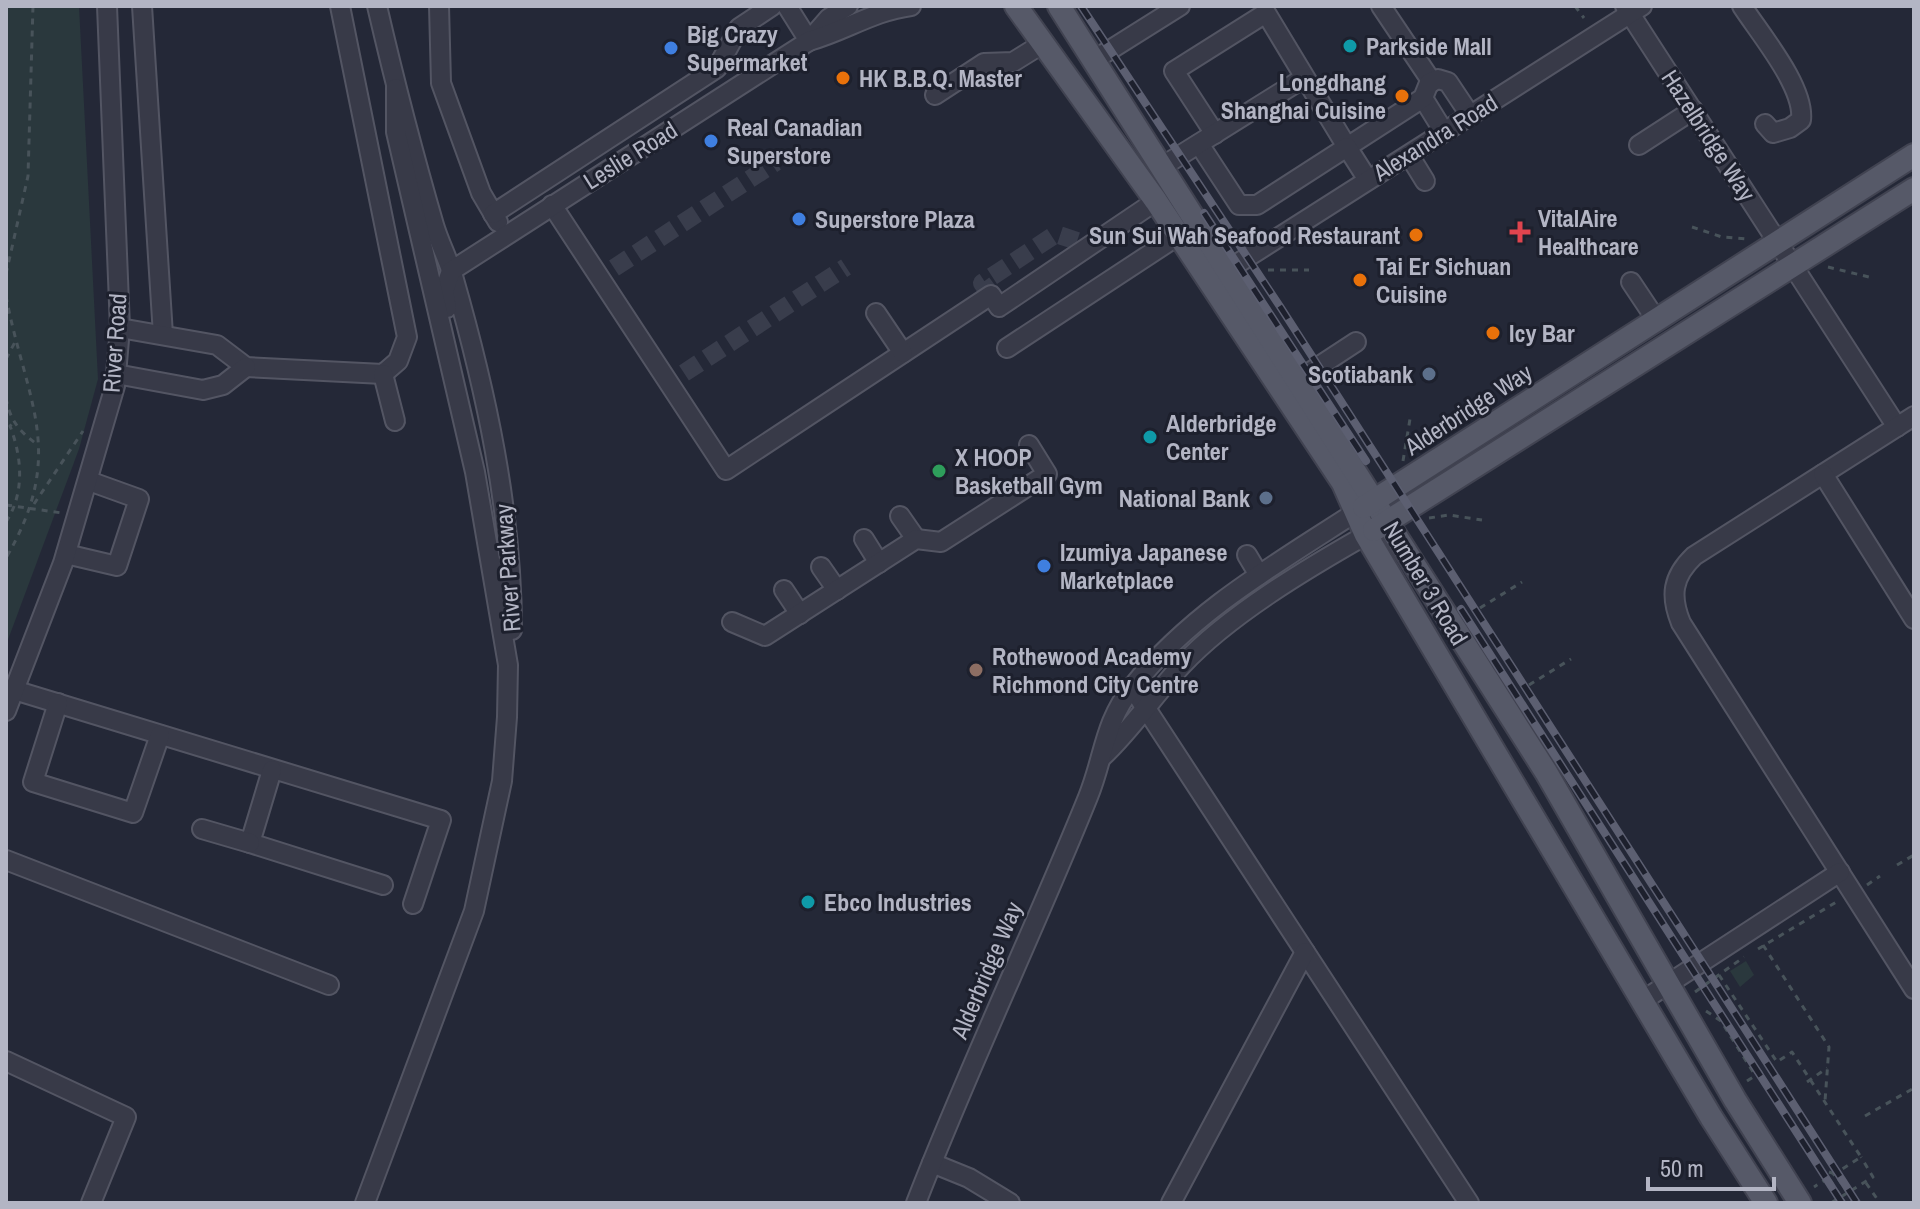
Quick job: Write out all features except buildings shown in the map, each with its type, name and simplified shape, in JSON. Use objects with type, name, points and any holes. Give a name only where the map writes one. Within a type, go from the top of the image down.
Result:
[{"type":"main road","name":"Number 3 Road","points":[[1016,6],[1156,201],[1343,483],[1365,506],[1387,522],[1546,772],[1668,984],[1807,1195]]},
{"type":"main road","name":"Number 3 Road","points":[[1059,6],[1298,380],[1365,506],[1366,535],[1642,1001],[1766,1203]]},
{"type":"main road","name":"Alderbridge Way","points":[[1365,506],[1914,155]]},
{"type":"main road","name":"Alderbridge Way","points":[[1366,535],[1914,189]]},
{"type":"street","name":"River Road","points":[[6,711],[66,554],[104,427],[116,374],[120,328],[107,6]]},
{"type":"street","points":[[142,6],[163,335]]},
{"type":"street","points":[[120,328],[217,345],[246,367],[383,374],[398,361],[407,337],[340,6]]},
{"type":"street","points":[[377,6],[396,88]]},
{"type":"street","points":[[439,6],[441,83],[481,193],[506,234]]},
{"type":"street","points":[[493,214],[717,68],[739,28],[772,6]]},
{"type":"street","points":[[787,6],[809,41]]},
{"type":"street","name":"Leslie Road","points":[[451,271],[552,205],[734,99],[809,41],[829,18],[848,6]]},
{"type":"street","name":"Leslie Road","points":[[809,41],[840,33],[876,12],[911,6]]},
{"type":"street","points":[[1094,60],[1180,6]]},
{"type":"street","points":[[1381,6],[1428,90],[1444,132]]},
{"type":"street","points":[[1742,6],[1792,84],[1802,108],[1801,120],[1790,128],[1773,133],[1765,124]]},
{"type":"street","name":"Hazelbridge Way","points":[[1632,9],[1693,110],[1897,427]]},
{"type":"street","name":"Alexandra Road","points":[[1229,269],[1632,9]]},
{"type":"street","points":[[1368,180],[1347,147],[1304,78],[1266,13],[1174,71],[1239,205],[1247,208],[1257,205],[1347,147],[1428,90],[1438,79],[1448,82],[1470,115]]},
{"type":"street","points":[[935,95],[984,63],[1013,62],[1042,44]]},
{"type":"street","points":[[1163,166],[1304,78]]},
{"type":"street","name":"River Parkway","points":[[396,88],[433,224],[451,271],[498,465],[512,601],[512,651],[508,665]]},
{"type":"street","name":"River Parkway","points":[[396,88],[396,132],[467,432],[508,665]]},
{"type":"street","points":[[1639,145],[1693,110]]},
{"type":"street","points":[[1409,155],[1425,181]]},
{"type":"street","points":[[552,205],[607,273],[677,378],[726,470],[991,295],[999,307],[1156,201]]},
{"type":"street","points":[[1007,348],[1179,235]]},
{"type":"street","points":[[451,271],[444,291],[485,468],[491,504],[490,565]]},
{"type":"street","points":[[1631,282],[1655,318]]},
{"type":"street","points":[[876,313],[903,353]]},
{"type":"street","points":[[1298,380],[1356,342]]},
{"type":"street","points":[[116,374],[203,390],[223,385],[246,367]]},
{"type":"street","points":[[383,374],[395,421]]},
{"type":"street","points":[[1914,416],[1694,556],[1677,576],[1673,590],[1674,606],[1681,623],[1914,989]]},
{"type":"street","points":[[732,622],[765,636],[916,539],[941,542],[1047,474],[1029,445]]},
{"type":"street","points":[[1823,474],[1914,619]]},
{"type":"street","points":[[66,554],[117,566],[139,499],[89,481]]},
{"type":"street","name":"Alderbridge Way","points":[[916,1203],[1089,795],[1110,721],[1132,687],[1172,642],[1213,606],[1365,506]]},
{"type":"street","points":[[900,516],[916,539]]},
{"type":"street","name":"Alderbridge Way","points":[[1102,757],[1127,734],[1183,664],[1218,633],[1366,535]]},
{"type":"street","points":[[864,539],[879,563]]},
{"type":"street","points":[[1247,555],[1259,575]]},
{"type":"street","points":[[821,567],[837,590]]},
{"type":"street","points":[[784,590],[800,614]]},
{"type":"street","points":[[365,1203],[474,911],[502,781],[508,665]]},
{"type":"street","points":[[1132,687],[1469,1203]]},
{"type":"street","points":[[14,690],[441,820],[413,904]]},
{"type":"street","points":[[58,703],[33,782],[133,813],[160,735]]},
{"type":"street","points":[[250,843],[272,770]]},
{"type":"street","points":[[202,829],[383,885]]},
{"type":"street","points":[[6,860],[329,985]]},
{"type":"street","points":[[1642,1001],[1840,872]]},
{"type":"street","points":[[1171,1203],[1305,952]]},
{"type":"street","points":[[6,1061],[126,1117],[91,1203]]},
{"type":"street","points":[[932,1163],[969,1178],[1010,1203]]},
{"type":"path","points":[[6,274],[28,176],[33,6]]},
{"type":"path","points":[[1575,6],[1584,18]]},
{"type":"path","points":[[1692,227],[1722,237],[1746,239]]},
{"type":"path","points":[[1828,267],[1869,277]]},
{"type":"path","points":[[1268,270],[1309,270]]},
{"type":"path","points":[[6,296],[15,342],[39,424],[40,446],[32,507]]},
{"type":"path","points":[[6,359],[15,342]]},
{"type":"path","points":[[6,398],[14,422],[40,446]]},
{"type":"path","points":[[1403,461],[1410,419]]},
{"type":"path","points":[[6,522],[14,506],[20,468],[10,426],[14,422]]},
{"type":"path","points":[[6,558],[32,507],[88,424],[104,427]]},
{"type":"path","points":[[7,505],[60,513]]},
{"type":"path","points":[[1422,519],[1449,515],[1482,520]]},
{"type":"path","points":[[1480,608],[1522,582]]},
{"type":"path","points":[[1529,685],[1571,659]]},
{"type":"path","points":[[1897,865],[1914,855]]},
{"type":"path","points":[[1862,888],[1880,876]]},
{"type":"path","points":[[1758,949],[1842,900]]},
{"type":"path","points":[[1763,945],[1829,1047],[1825,1101]]},
{"type":"path","points":[[1688,996],[1744,957]]},
{"type":"path","points":[[1719,975],[1777,1062]]},
{"type":"path","points":[[1700,1006],[1721,1021],[1755,1075]]},
{"type":"path","points":[[1800,1013],[1805,1010]]},
{"type":"path","points":[[1761,1039],[1767,1036]]},
{"type":"path","points":[[1747,1081],[1792,1052],[1873,1177],[1831,1203]]},
{"type":"path","points":[[1809,1080],[1827,1068]]},
{"type":"path","points":[[1865,1116],[1914,1088]]},
{"type":"path","points":[[1835,1174],[1861,1157]]},
{"type":"path","points":[[1845,1203],[1829,1178],[1829,1172],[1835,1174],[1854,1203]]},
{"type":"path","points":[[1807,1195],[1829,1178]]},
{"type":"path","points":[[1866,1181],[1880,1203]]},
{"type":"shaded area","points":[[6,6],[79,6],[98,379],[79,449],[6,645]]},
{"type":"shaded area","points":[[1746,961],[1754,975],[1740,987],[1730,971]]},
{"type":"tunnel","points":[[614,268],[776,162]]},
{"type":"tunnel","points":[[991,295],[982,283],[1056,234],[1092,246]]},
{"type":"tunnel","points":[[684,373],[846,267]]},
{"type":"railway","points":[[1081,6],[1281,308],[1857,1203]]},
{"type":"railway","points":[[1204,213],[1366,461]]},
{"type":"railway","points":[[1461,609],[1842,1203]]},
{"type":"place","name":"Parkside Mall","points":[[1350,46]]},
{"type":"place","name":"Big Crazy Supermarket","points":[[671,48]]},
{"type":"place","name":"HK B.B.Q. Master","points":[[843,78]]},
{"type":"place","name":"Longdhang Shanghai Cuisine","points":[[1402,96]]},
{"type":"place","name":"Real Canadian Superstore","points":[[711,141]]},
{"type":"place","name":"Superstore Plaza","points":[[799,219]]},
{"type":"place","name":"VitalAire Healthcare","points":[[1520,232]]},
{"type":"place","name":"Sun Sui Wah Seafood Restaurant","points":[[1416,235]]},
{"type":"place","name":"Tai Er Sichuan Cuisine","points":[[1360,280]]},
{"type":"place","name":"Icy Bar","points":[[1493,333]]},
{"type":"place","name":"Scotiabank","points":[[1429,374]]},
{"type":"place","name":"Alderbridge Center","points":[[1150,437]]},
{"type":"place","name":"X HOOP Basketball Gym","points":[[939,471]]},
{"type":"place","name":"National Bank","points":[[1266,498]]},
{"type":"place","name":"Izumiya Japanese Marketplace","points":[[1044,566]]},
{"type":"place","name":"Rothewood Academy Richmond City Centre","points":[[976,670]]},
{"type":"place","name":"Ebco Industries","points":[[808,902]]}]
